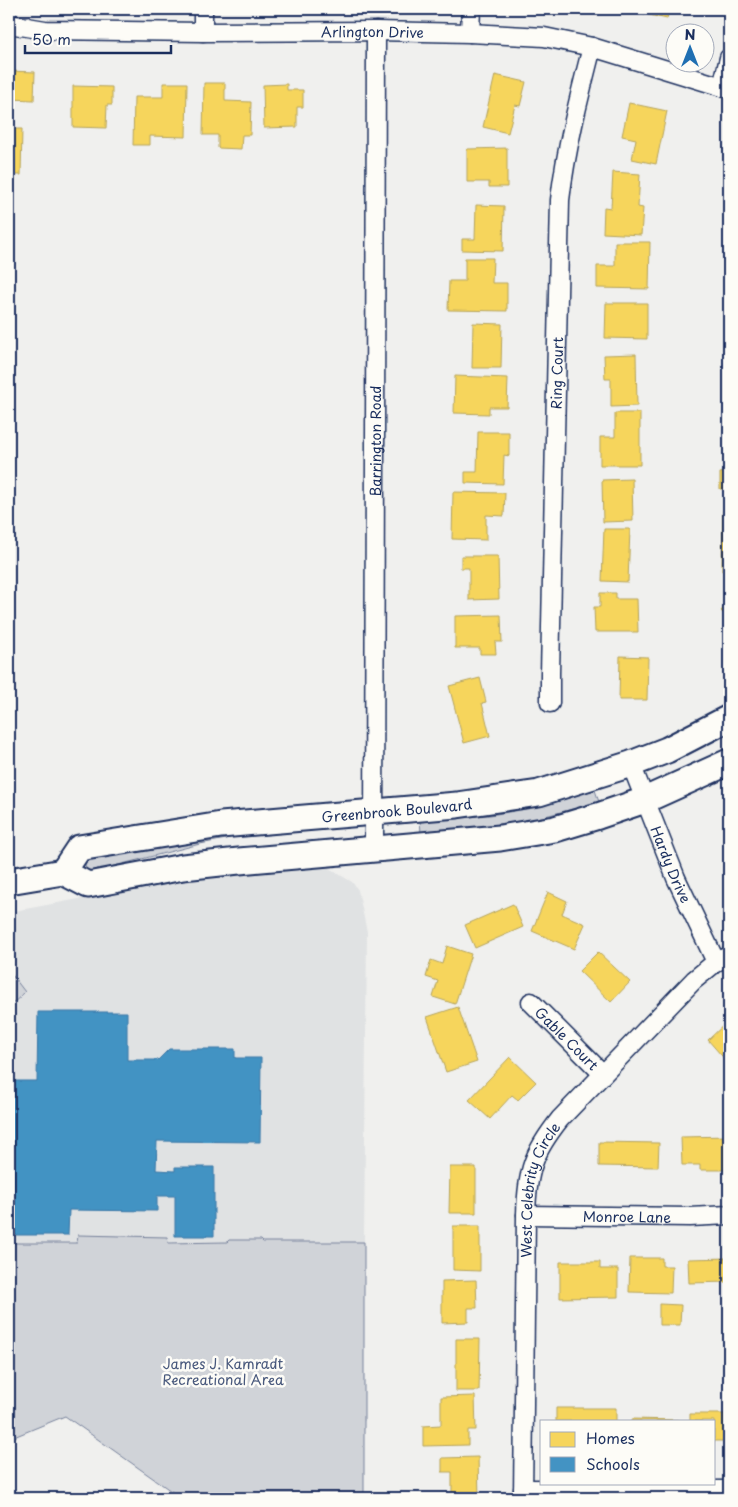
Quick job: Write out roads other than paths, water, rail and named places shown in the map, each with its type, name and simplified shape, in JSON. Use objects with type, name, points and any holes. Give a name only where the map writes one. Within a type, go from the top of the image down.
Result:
[{"type":"main road","name":"Greenbrook Boulevard","points":[[63,872],[79,848],[221,825],[466,804],[539,794],[631,764],[667,750],[729,718]]},
{"type":"main road","points":[[9,881],[63,872],[88,885],[202,865],[500,838],[555,829],[645,800],[729,762]]},
{"type":"street","points":[[203,9],[203,32]]},
{"type":"street","points":[[470,33],[471,9]]},
{"type":"street","name":"Arlington Drive","points":[[9,24],[46,30],[203,32],[376,31],[544,37],[592,47],[726,88]]},
{"type":"street","name":"Barrington Road","points":[[374,850],[376,31]]},
{"type":"street","name":"Ring Court","points":[[550,703],[560,200],[564,164],[572,123],[592,47]]},
{"type":"street","points":[[726,88],[729,58]]},
{"type":"street","name":"Hardy Drive","points":[[631,764],[676,878],[723,959]]},
{"type":"street","name":"West Celebrity Circle","points":[[523,1493],[526,1189],[530,1171],[546,1136],[560,1119],[694,980],[723,959]]},
{"type":"street","name":"Gable Court","points":[[531,1002],[603,1074]]},
{"type":"street","name":"Monroe Lane","points":[[526,1214],[690,1217],[729,1215]]},
{"type":"street","points":[[523,1493],[729,1490]]},
{"type":"park label","name":"James J. Kamradt Recreational Area","points":[[223,1372]]}]
